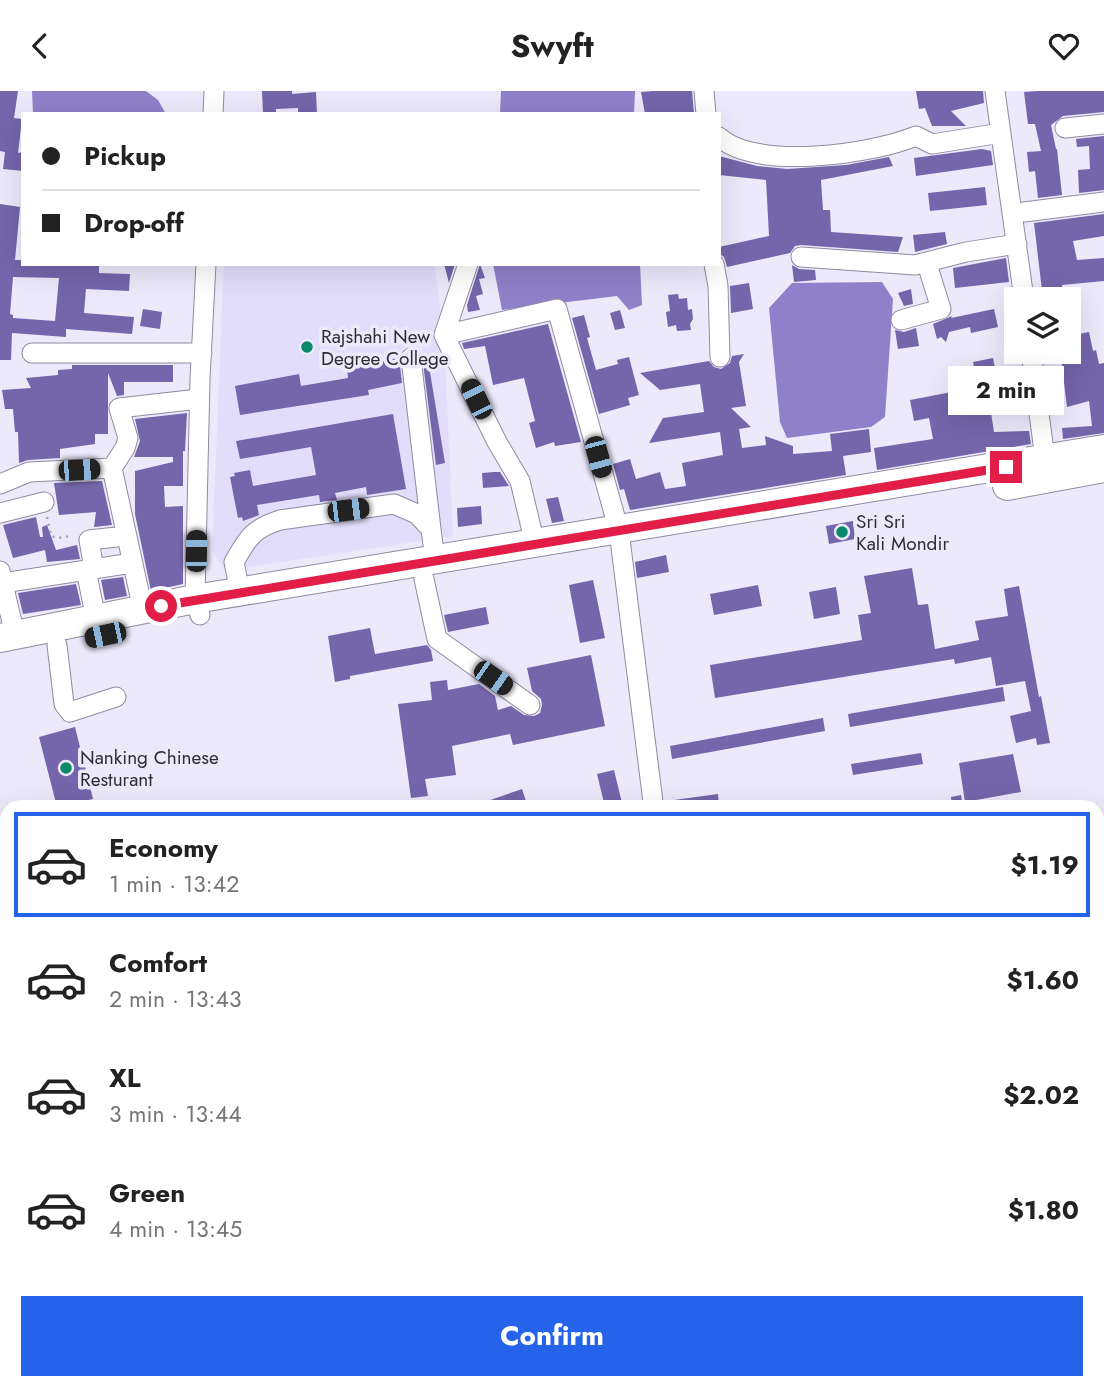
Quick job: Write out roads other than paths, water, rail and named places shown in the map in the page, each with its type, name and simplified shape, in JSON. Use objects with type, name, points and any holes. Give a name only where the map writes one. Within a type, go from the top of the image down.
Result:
[{"type":"highway","points":[[5,643],[58,645],[197,607],[240,592],[429,569],[535,544],[620,539],[1104,449]]},
{"type":"highway","points":[[5,643],[96,619],[143,610],[197,607],[620,539],[1104,468]]},
{"type":"street","points":[[213,112],[214,91]]},
{"type":"street","points":[[704,91],[706,112]]},
{"type":"street","points":[[995,91],[1022,287]]},
{"type":"street","points":[[1065,128],[1104,124]]},
{"type":"street","points":[[721,138],[743,149],[768,155],[844,155],[896,144],[916,136],[932,143],[1001,132]]},
{"type":"street","points":[[1024,212],[1104,202]]},
{"type":"street","points":[[801,257],[915,265],[966,252],[1017,244]]},
{"type":"street","points":[[901,320],[941,309],[927,264]]},
{"type":"street","points":[[197,607],[199,400],[206,266]]},
{"type":"street","points":[[467,266],[444,335],[497,442],[520,481],[535,544]]},
{"type":"street","points":[[714,266],[718,286],[720,357]]},
{"type":"street","points":[[444,335],[557,309],[620,539],[653,800]]},
{"type":"street","points":[[32,353],[201,353]]},
{"type":"street","points":[[411,358],[431,529],[429,569],[437,639],[530,705]]},
{"type":"street","points":[[1033,364],[1045,459]]},
{"type":"street","points":[[143,610],[112,468],[128,438],[119,408],[199,400]]},
{"type":"street","points":[[0,484],[29,473],[112,468]]},
{"type":"street","points":[[0,513],[35,504],[26,470]]},
{"type":"street","points":[[240,592],[234,562],[250,533],[266,524],[394,504],[417,514],[431,529]]},
{"type":"street","points":[[96,619],[89,540],[126,536]]},
{"type":"street","points":[[5,643],[1,576],[90,570],[132,563]]},
{"type":"street","points":[[58,645],[64,705],[70,712],[116,697]]},
{"type":"place","name":"Rajshahi New Degree College","points":[[307,347]]},
{"type":"place","name":"Sri Sri Kali Mondir","points":[[842,532]]},
{"type":"place","name":"Nanking Chinese Resturant","points":[[66,768]]}]
